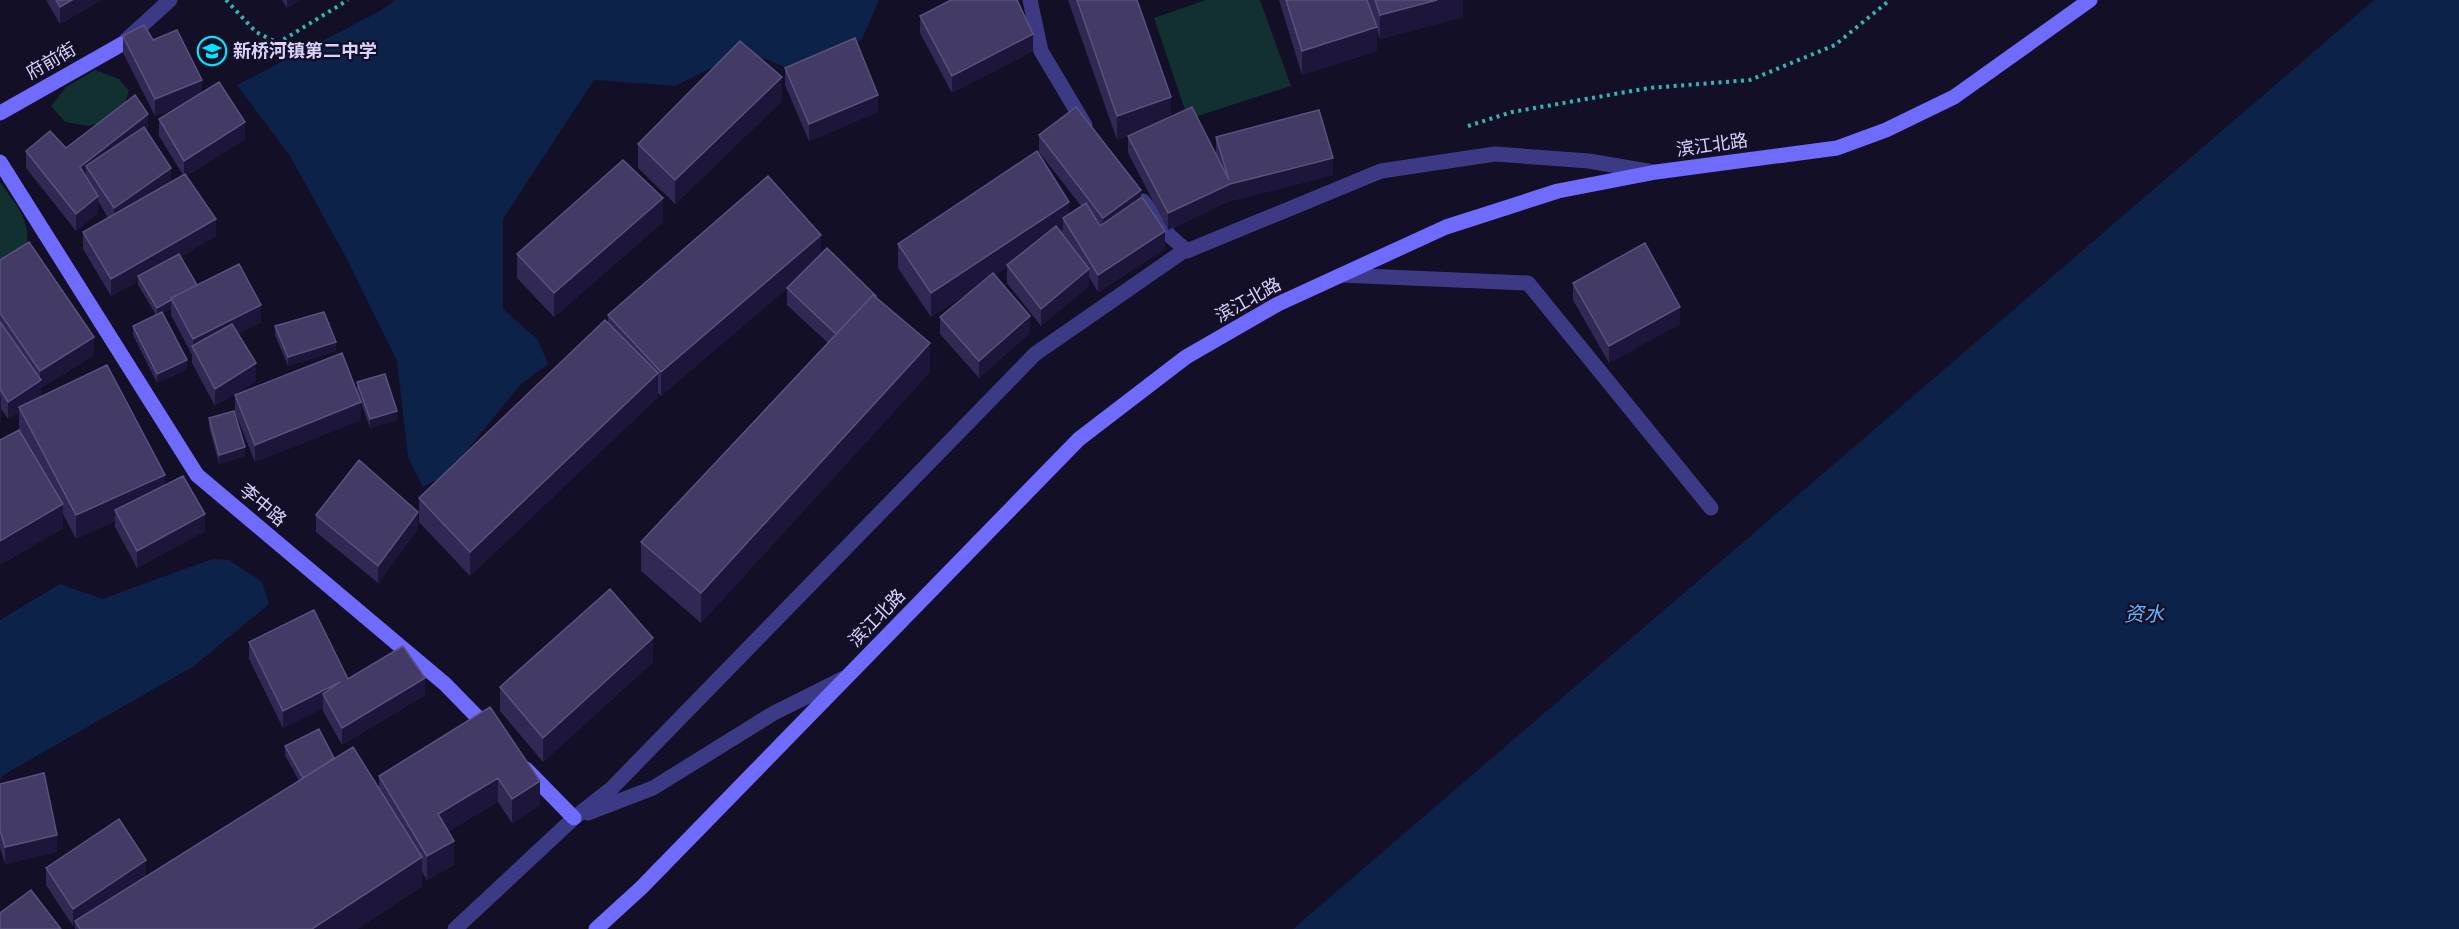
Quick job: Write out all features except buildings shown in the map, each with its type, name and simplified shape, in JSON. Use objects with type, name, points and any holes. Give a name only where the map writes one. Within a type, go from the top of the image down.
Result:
[{"type":"street","name":"府前街","points":[[0,113],[122,44],[170,0]]},
{"type":"street","points":[[1030,0],[1041,51],[1077,114],[1091,133]]},
{"type":"street","name":"滨江北路","points":[[596,929],[641,888],[1079,439],[1186,357],[1278,304],[1446,227],[1558,191],[1656,172],[1837,148],[1886,130],[1954,97],[2090,0]]},
{"type":"street","points":[[455,929],[574,819],[611,789],[1035,354],[1185,250],[1333,188],[1381,171],[1495,154],[1589,161],[1656,172]]},
{"type":"street","name":"李中路","points":[[0,162],[197,475],[445,684],[501,743]]},
{"type":"street","points":[[1134,189],[1170,236],[1185,250]]},
{"type":"street","points":[[1341,275],[1528,283],[1711,508]]},
{"type":"street","points":[[574,819],[653,788],[774,713],[847,677]]},
{"type":"street","points":[[517,760],[574,819]]},
{"type":"path","points":[[226,0],[256,32],[279,43],[348,0]]},
{"type":"path","points":[[1458,130],[1512,112],[1638,90],[1750,80],[1835,45],[1890,0]]},
{"type":"green space","points":[[1206,0],[1260,0],[1291,86],[1188,119],[1154,18]]},
{"type":"green space","points":[[95,70],[119,79],[129,91],[124,105],[109,120],[89,126],[65,122],[51,106],[66,87]]},
{"type":"green space","points":[[0,182],[25,221],[27,239],[26,249],[0,263]]},
{"type":"water","points":[[395,0],[879,0],[862,39],[804,75],[746,51],[675,86],[594,80],[503,219],[503,309],[538,340],[548,364],[520,385],[448,474],[423,487],[408,457],[397,361],[347,259],[290,156],[237,85],[380,11]]},
{"type":"water","name":"资水","points":[[2374,0],[2459,0],[2459,929],[1293,929]]},
{"type":"water","points":[[212,559],[229,560],[262,582],[269,604],[194,666],[5,774],[0,779],[0,620],[60,584],[102,599]]},
{"type":"place","name":"新桥河镇第二中学","points":[[212,51]]}]
